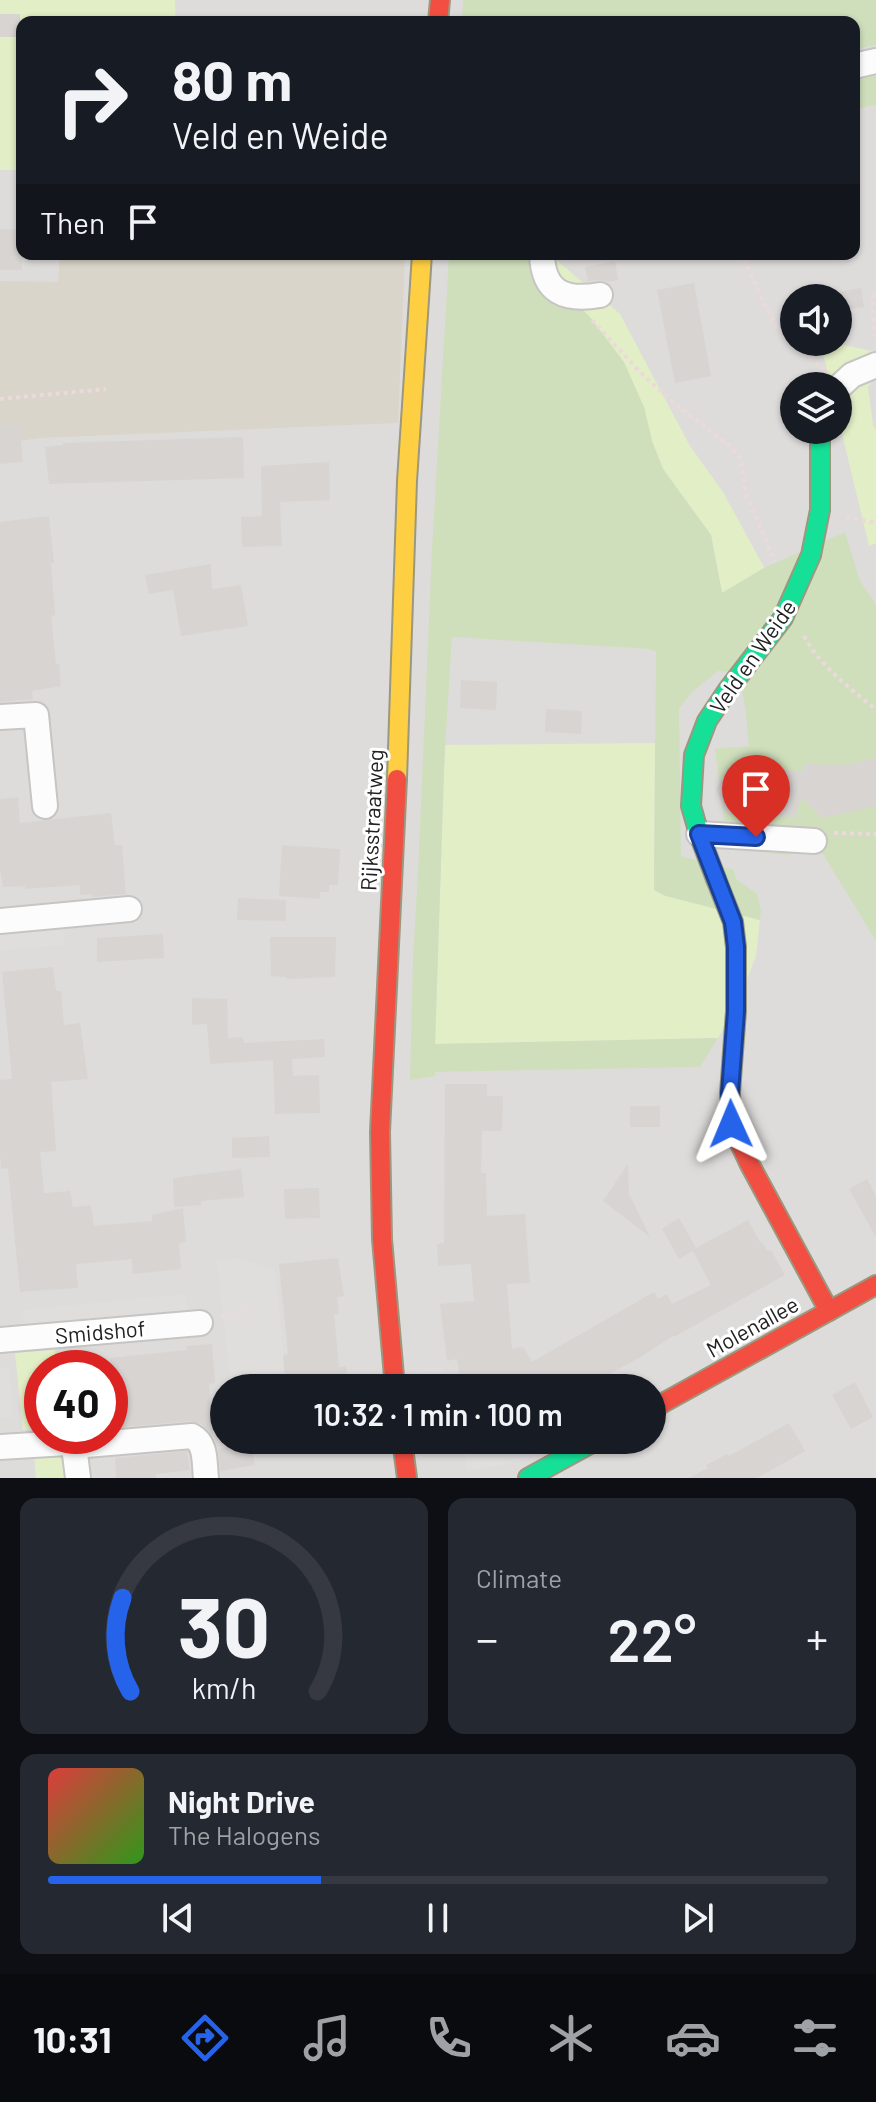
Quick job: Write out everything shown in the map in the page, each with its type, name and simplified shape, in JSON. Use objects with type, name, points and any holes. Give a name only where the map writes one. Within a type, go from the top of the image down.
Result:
[{"type":"main road","name":"Rijksstraatweg","points":[[394,1374],[382,1239],[380,1132],[401,701],[407,481],[422,260]]},
{"type":"main road","name":"Veld en Weide","points":[[820,444],[820,510],[811,555],[793,600],[707,721],[694,755],[691,806],[733,922],[736,1011],[731,1124],[829,1311]]},
{"type":"main road","name":"Molenallee","points":[[666,1401],[876,1285]]},
{"type":"main road","points":[[404,1454],[407,1478]]},
{"type":"main road","points":[[528,1478],[572,1454]]},
{"type":"street","points":[[543,260],[551,287],[564,296],[594,296]]},
{"type":"street","points":[[852,375],[876,365]]},
{"type":"street","points":[[0,717],[36,715],[45,806]]},
{"type":"street","points":[[699,834],[814,841]]},
{"type":"street","points":[[0,921],[129,909]]},
{"type":"street","name":"Smidshof","points":[[0,1340],[200,1323]]},
{"type":"street","points":[[128,1441],[192,1436],[203,1447],[206,1478]]},
{"type":"street","points":[[0,1447],[24,1446]]},
{"type":"street","points":[[75,1454],[78,1478]]},
{"type":"path","points":[[744,260],[780,330],[824,372]]},
{"type":"path","points":[[876,292],[872,297],[876,338]]},
{"type":"path","points":[[594,296],[592,322],[668,398],[740,457],[750,504],[812,650],[824,665],[876,710]]},
{"type":"path","points":[[0,399],[106,389]]},
{"type":"path","points":[[814,841],[818,832],[876,834]]},
{"type":"shaded area","points":[[0,0],[876,0],[876,1478],[0,1478]]},
{"type":"shaded area","points":[[60,260],[405,260],[398,423],[40,438],[0,444],[0,281],[58,282]]},
{"type":"shaded area","points":[[63,927],[64,945],[0,950],[0,933]]},
{"type":"shaded area","points":[[234,1258],[275,1269],[285,1371],[229,1374],[217,1261]]},
{"type":"shaded area","points":[[186,1294],[187,1312],[24,1328],[23,1310]]},
{"type":"shaded area","points":[[443,1367],[444,1374],[417,1374],[417,1370]]},
{"type":"shaded area","points":[[9,1368],[13,1417],[0,1418],[0,1369]]},
{"type":"shaded area","points":[[465,1454],[534,1454],[509,1464],[467,1471]]},
{"type":"green space","points":[[0,0],[175,0],[176,16],[16,16],[16,170],[0,170]]},
{"type":"green space","points":[[463,0],[876,0],[876,45],[860,48],[860,16],[462,16]]},
{"type":"green space","points":[[876,75],[876,105],[860,108],[860,79]]},
{"type":"green space","points":[[449,260],[554,260],[564,291],[590,317],[624,362],[644,407],[663,469],[711,535],[722,593],[764,568],[845,532],[860,581],[876,604],[876,941],[818,846],[789,855],[728,849],[715,749],[749,746],[744,698],[734,672],[718,671],[692,692],[679,709],[681,856],[734,870],[736,879],[757,894],[760,920],[666,896],[654,890],[656,652],[650,649],[452,637],[444,767],[435,1044],[718,1038],[700,1067],[435,1072],[435,1076],[410,1080],[432,549]]},
{"type":"green space","points":[[554,260],[620,314],[690,446],[723,492],[764,568],[722,593],[711,535],[663,469],[644,407],[558,278]]},
{"type":"green space","points":[[852,347],[876,352],[876,375],[868,387],[876,430],[876,543],[869,546],[844,444],[852,444],[852,372],[828,372],[824,356],[852,356]]},
{"type":"green space","points":[[655,743],[654,890],[666,896],[760,920],[756,956],[734,1012],[718,1038],[435,1044],[445,745]]},
{"type":"green space","points":[[24,1352],[24,1430],[23,1430],[15,1353]]},
{"type":"green space","points":[[34,1454],[61,1454],[66,1461],[68,1478],[36,1478]]},
{"type":"building","points":[[0,14],[20,14],[16,16],[16,37],[0,37]]},
{"type":"building","points":[[0,229],[16,230],[16,260],[22,260],[22,270],[0,270]]},
{"type":"building","points":[[615,261],[618,280],[588,281],[585,267]]},
{"type":"building","points":[[694,283],[711,376],[675,383],[657,290]]},
{"type":"building","points":[[861,288],[864,307],[852,309],[852,290]]},
{"type":"building","points":[[19,423],[23,462],[0,464],[0,425]]},
{"type":"building","points":[[243,437],[244,478],[49,484],[45,447],[63,443]]},
{"type":"building","points":[[329,462],[330,500],[280,502],[282,546],[242,547],[241,517],[262,516],[261,466]]},
{"type":"building","points":[[49,516],[54,563],[51,563],[55,615],[51,616],[61,686],[32,691],[33,699],[0,702],[0,522]]},
{"type":"building","points":[[211,564],[212,589],[241,585],[248,626],[181,636],[173,590],[149,594],[145,575]]},
{"type":"building","points":[[461,680],[497,682],[496,710],[460,708]]},
{"type":"building","points":[[546,709],[582,711],[581,734],[545,732]]},
{"type":"building","points":[[876,758],[876,806],[822,818],[802,798],[795,817],[727,814],[716,789],[728,767],[801,771],[806,764],[844,765]]},
{"type":"building","points":[[18,797],[20,823],[111,813],[115,845],[122,845],[126,894],[80,895],[80,885],[25,889],[25,886],[3,887],[0,799]]},
{"type":"building","points":[[282,845],[340,849],[338,885],[329,885],[329,892],[320,892],[320,899],[279,896]]},
{"type":"building","points":[[238,898],[286,900],[286,921],[237,920]]},
{"type":"building","points":[[163,934],[164,958],[97,962],[97,938]]},
{"type":"building","points":[[270,937],[336,937],[335,977],[287,979],[271,976]]},
{"type":"building","points":[[53,967],[56,991],[61,991],[64,1025],[80,1023],[88,1079],[51,1082],[56,1151],[40,1152],[44,1193],[70,1191],[73,1207],[91,1205],[94,1226],[152,1221],[152,1215],[183,1208],[186,1242],[179,1243],[181,1269],[133,1274],[132,1259],[76,1264],[78,1288],[20,1292],[8,1168],[1,1169],[0,1153],[0,1080],[12,1079],[2,972]]},
{"type":"building","points":[[192,998],[227,999],[228,1038],[243,1037],[244,1043],[324,1039],[325,1057],[292,1059],[293,1076],[319,1075],[320,1113],[275,1114],[273,1060],[210,1064],[207,1024],[192,1025]]},
{"type":"building","points":[[445,1084],[487,1084],[487,1096],[503,1096],[502,1131],[482,1131],[481,1173],[486,1173],[487,1216],[525,1214],[530,1283],[507,1284],[512,1349],[523,1347],[532,1362],[654,1292],[658,1299],[667,1294],[672,1304],[711,1285],[693,1251],[679,1259],[662,1229],[679,1218],[696,1248],[748,1220],[785,1275],[609,1374],[459,1374],[457,1359],[447,1361],[440,1304],[474,1301],[471,1264],[438,1266],[437,1244],[444,1243]]},
{"type":"building","points":[[630,1106],[660,1106],[660,1127],[630,1127]]},
{"type":"building","points":[[269,1136],[270,1157],[232,1158],[232,1138]]},
{"type":"building","points":[[628,1164],[629,1194],[650,1237],[603,1201]]},
{"type":"building","points":[[241,1169],[244,1197],[174,1207],[173,1178]]},
{"type":"building","points":[[867,1179],[876,1196],[876,1237],[849,1189]]},
{"type":"building","points":[[319,1188],[320,1218],[285,1219],[284,1189]]},
{"type":"building","points":[[338,1258],[344,1296],[337,1297],[339,1314],[334,1314],[339,1367],[346,1366],[347,1374],[285,1374],[283,1355],[288,1354],[279,1264]]},
{"type":"building","points":[[212,1344],[214,1374],[210,1374],[209,1384],[210,1433],[201,1424],[191,1421],[128,1427],[128,1356],[187,1350],[186,1346]]},
{"type":"building","points":[[855,1382],[873,1417],[851,1429],[832,1395]]},
{"type":"building","points":[[789,1423],[805,1451],[757,1478],[689,1478],[708,1468],[706,1465]]},
{"type":"building","points":[[187,1451],[190,1470],[156,1474],[156,1478],[116,1478],[115,1458]]},
{"type":"building","points":[[218,1454],[253,1454],[255,1465],[220,1471]]},
{"type":"traffic: fast","points":[[716,879],[691,806],[694,755],[707,721],[783,618],[811,555],[820,510],[820,444]]},
{"type":"traffic: fast","points":[[528,1478],[572,1454]]},
{"type":"traffic: slow","points":[[397,779],[407,481],[422,260]]},
{"type":"traffic: jam","points":[[439,16],[440,0]]},
{"type":"traffic: jam","points":[[394,1374],[382,1239],[380,1132],[397,779]]},
{"type":"traffic: jam","points":[[716,879],[733,922],[736,947],[731,1124],[829,1311]]},
{"type":"traffic: jam","points":[[666,1401],[876,1285]]},
{"type":"traffic: jam","points":[[404,1454],[407,1478]]},
{"type":"route","points":[[731,1124],[736,947],[733,922],[699,834],[756,837]]}]
